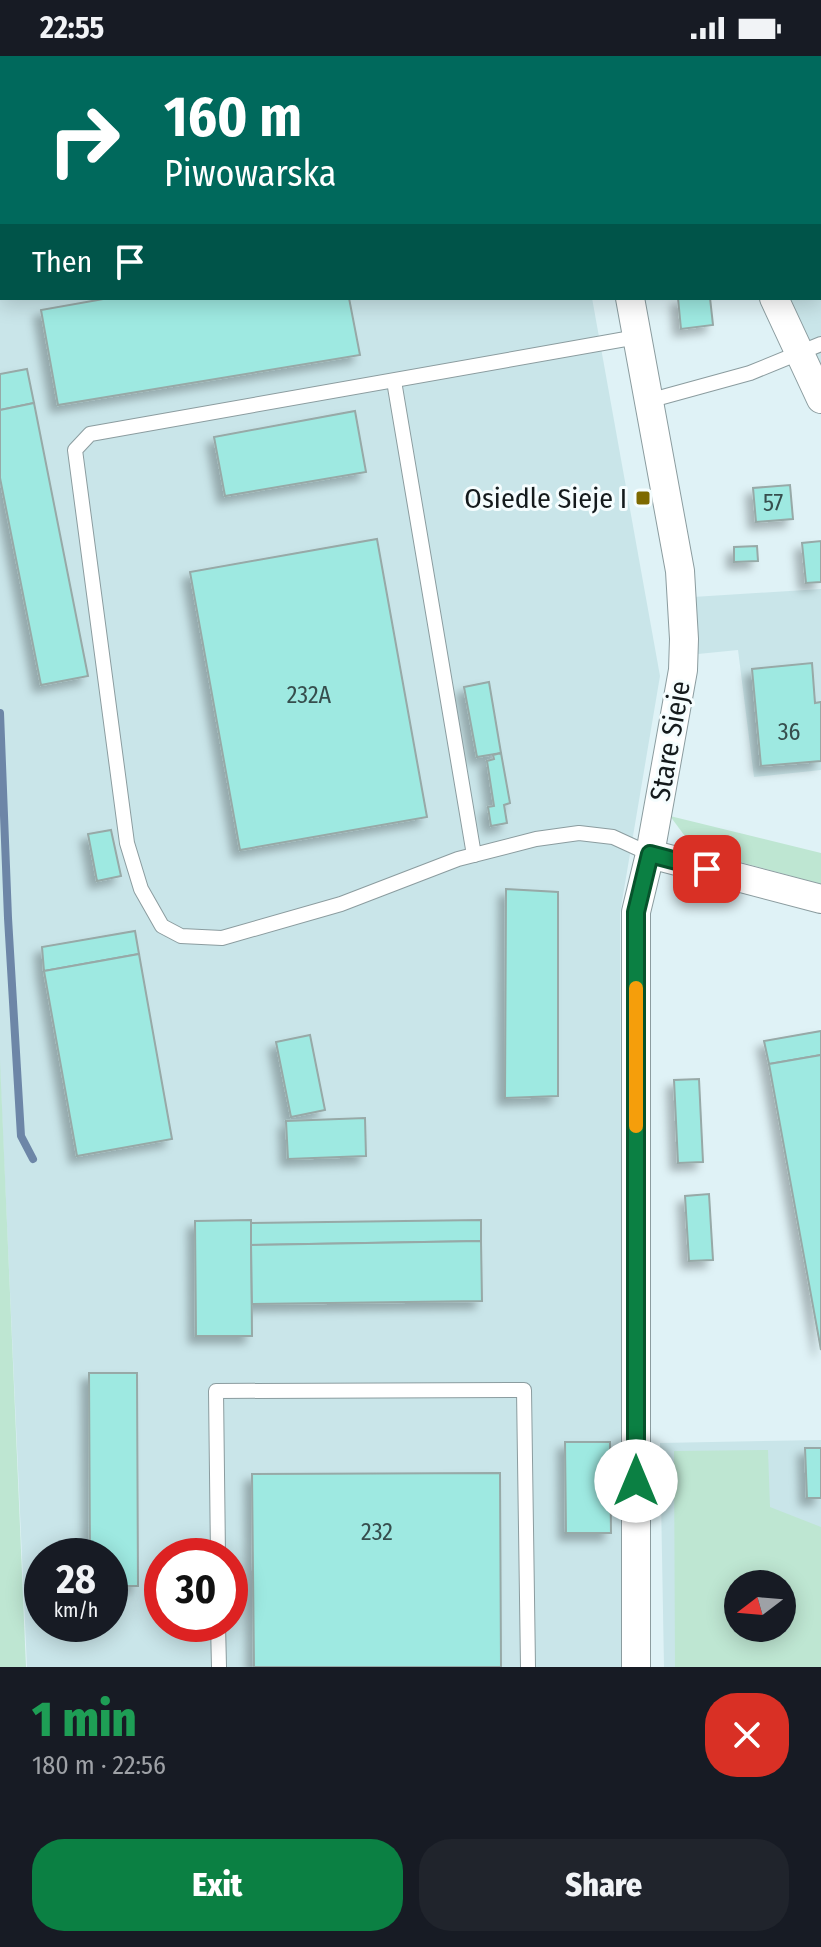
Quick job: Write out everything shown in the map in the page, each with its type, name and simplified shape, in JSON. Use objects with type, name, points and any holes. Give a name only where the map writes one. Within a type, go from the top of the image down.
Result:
[{"type":"street","name":"Stare Sieje","points":[[630,300],[680,571],[684,639],[683,670],[650,854],[636,912],[636,1667]]},
{"type":"street","points":[[775,300],[811,348],[821,399]]},
{"type":"street","points":[[650,854],[821,899]]},
{"type":"lane","points":[[637,337],[90,434],[75,450],[127,843],[141,889],[162,926],[181,936],[222,938],[341,904],[474,855],[536,839],[579,833],[613,837],[650,854]]},
{"type":"lane","points":[[648,401],[750,373],[811,348]]},
{"type":"lane","points":[[394,381],[474,855]]},
{"type":"lane","points":[[218,1538],[216,1391],[524,1390],[528,1667]]},
{"type":"lane","points":[[218,1642],[219,1667]]},
{"type":"shaded area","points":[[0,300],[592,300],[660,676],[620,913],[623,1667],[27,1667],[26,1642],[128,1642],[128,1538],[24,1538],[24,1601],[0,1071]]},
{"type":"shaded area","points":[[772,300],[821,300],[821,408]]},
{"type":"shaded area","points":[[821,589],[821,770],[754,777],[738,650],[698,654],[693,597]]},
{"type":"shaded area","points":[[821,1440],[821,1667],[664,1667],[660,1443]]},
{"type":"green space","points":[[670,816],[821,853],[821,884],[707,853],[690,843]]},
{"type":"green space","points":[[0,1060],[26,1667],[0,1667]]},
{"type":"green space","points":[[768,1450],[770,1507],[821,1527],[821,1667],[675,1667],[674,1451]]},
{"type":"building","points":[[98,300],[349,300],[360,355],[58,405],[41,310]]},
{"type":"building","points":[[678,300],[710,300],[713,325],[681,329]]},
{"type":"building","points":[[27,369],[34,403],[0,410],[0,374]]},
{"type":"building","points":[[34,403],[88,676],[41,685],[0,478],[0,410]]},
{"type":"building","points":[[355,411],[366,472],[225,496],[214,437]]},
{"type":"building","points":[[790,485],[793,519],[756,522],[753,488]]},
{"type":"building","points":[[377,539],[427,817],[240,850],[190,572]]},
{"type":"building","points":[[821,541],[821,582],[806,583],[802,543]]},
{"type":"building","points":[[757,546],[758,561],[734,562],[734,547]]},
{"type":"building","points":[[812,663],[815,703],[821,702],[821,761],[761,766],[752,669]]},
{"type":"building","points":[[489,682],[501,753],[477,757],[464,687]]},
{"type":"building","points":[[501,753],[510,803],[504,805],[507,823],[491,826],[488,807],[494,806],[487,761]]},
{"type":"building","points":[[111,830],[121,876],[97,881],[88,834]]},
{"type":"building","points":[[506,889],[558,892],[558,1096],[505,1098]]},
{"type":"building","points":[[135,931],[139,954],[44,971],[42,947]]},
{"type":"building","points":[[139,954],[172,1139],[77,1156],[44,971]]},
{"type":"building","points":[[821,1031],[821,1055],[769,1064],[764,1041]]},
{"type":"building","points":[[310,1035],[325,1110],[291,1117],[276,1042]]},
{"type":"building","points":[[821,1055],[821,1350],[769,1064]]},
{"type":"building","points":[[699,1079],[703,1162],[678,1163],[674,1080]]},
{"type":"building","points":[[365,1118],[366,1156],[288,1159],[286,1121]]},
{"type":"building","points":[[709,1194],[713,1260],[689,1261],[685,1196]]},
{"type":"building","points":[[251,1220],[252,1336],[196,1336],[195,1221]]},
{"type":"building","points":[[481,1220],[481,1241],[251,1245],[251,1223]]},
{"type":"building","points":[[481,1241],[482,1301],[252,1304],[251,1245]]},
{"type":"building","points":[[89,1373],[137,1373],[138,1586],[128,1586],[128,1538],[90,1538]]},
{"type":"building","points":[[565,1442],[610,1442],[611,1533],[566,1533]]},
{"type":"building","points":[[805,1448],[821,1448],[821,1498],[807,1498]]},
{"type":"building","points":[[500,1473],[501,1667],[254,1667],[252,1474]]},
{"type":"waterway","points":[[0,713],[21,1136],[33,1159]]},
{"type":"slow traffic","points":[[636,988],[636,1126]]},
{"type":"place","name":"Osiedle Sieje I","points":[[643,498]]},
{"type":"route","points":[[636,1481],[636,912],[650,854],[707,869]]}]
